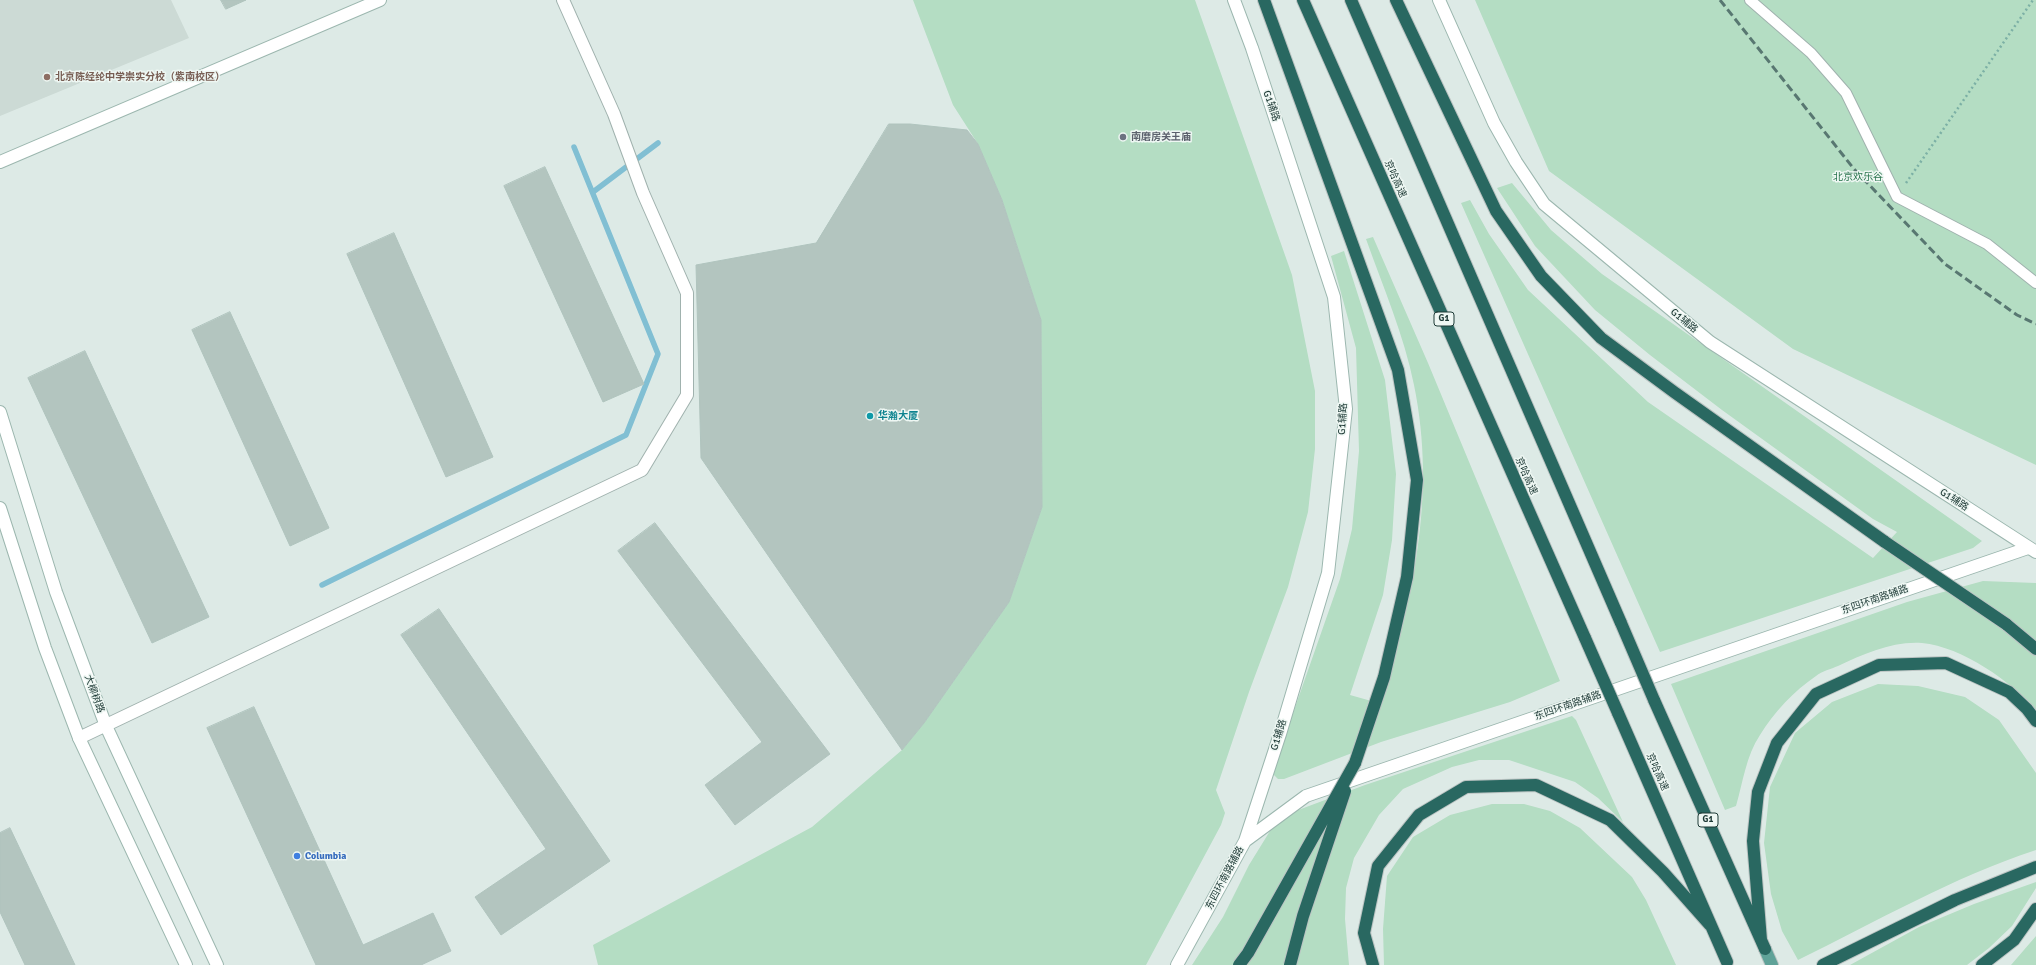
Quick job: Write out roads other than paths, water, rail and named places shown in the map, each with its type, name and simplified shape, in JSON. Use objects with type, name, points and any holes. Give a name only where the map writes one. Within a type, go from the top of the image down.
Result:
[{"type":"highway","points":[[1264,0],[1398,370],[1417,480],[1407,577],[1384,677],[1303,916],[1290,965]]},
{"type":"highway","name":"京哈高速","points":[[1303,0],[1727,963]]},
{"type":"highway","name":"G1","points":[[1351,0],[1654,700],[1763,944]]},
{"type":"highway","points":[[1396,0],[1496,211],[1541,276],[1601,338],[1674,392],[1885,542],[2006,624],[2036,649]]},
{"type":"highway","points":[[2006,624],[2036,638]]},
{"type":"highway","points":[[1763,944],[1753,841],[1758,792],[1777,743],[1816,694],[1879,665],[1946,662],[2009,692],[2027,709],[2036,721]]},
{"type":"highway","points":[[1239,965],[1248,953],[1355,763]]},
{"type":"highway","points":[[1373,965],[1364,933],[1378,866],[1419,815],[1466,787],[1536,785],[1610,820],[1663,872],[1710,925]]},
{"type":"highway","points":[[1823,965],[1954,900],[2036,867]]},
{"type":"highway","points":[[1982,965],[2014,940],[2036,909]]},
{"type":"main road","points":[[1763,944],[1772,965]]},
{"type":"street","points":[[0,162],[380,0]]},
{"type":"street","points":[[79,738],[642,470],[688,395],[687,293],[644,193],[621,133],[563,0]]},
{"type":"street","name":"G1辅路","points":[[1234,0],[1269,100],[1334,297],[1346,409],[1328,573],[1280,734],[1245,841]]},
{"type":"street","name":"G1辅路","points":[[1439,0],[1494,123],[1516,162],[1544,204],[1710,342],[2032,550]]},
{"type":"street","name":"大柳树路","points":[[0,412],[56,592],[106,726],[217,965]]},
{"type":"street","points":[[0,508],[45,648],[79,738],[186,965]]},
{"type":"street","name":"东四环南路辅路","points":[[1177,965],[1245,841],[1306,796],[2032,550]]},
{"type":"lane","points":[[1750,0],[1811,52],[1846,93],[1897,197],[1987,244],[2036,283]]},
{"type":"waterway","points":[[593,192],[658,143]]},
{"type":"waterway","points":[[322,585],[626,435],[658,354],[574,147]]},
{"type":"railway","points":[[1720,0],[1854,169],[1945,264],[2017,315],[2036,324]]},
{"type":"place","name":"北京陈经纶中学崇实分校（紫南校区）","points":[[47,77]]},
{"type":"place","name":"南磨房关王庙","points":[[1123,137]]},
{"type":"place","name":"华瀚大厦","points":[[870,416]]},
{"type":"place","name":"Columbia","points":[[297,856]]},
{"type":"park label","name":"北京欢乐谷","points":[[1858,177]]}]
